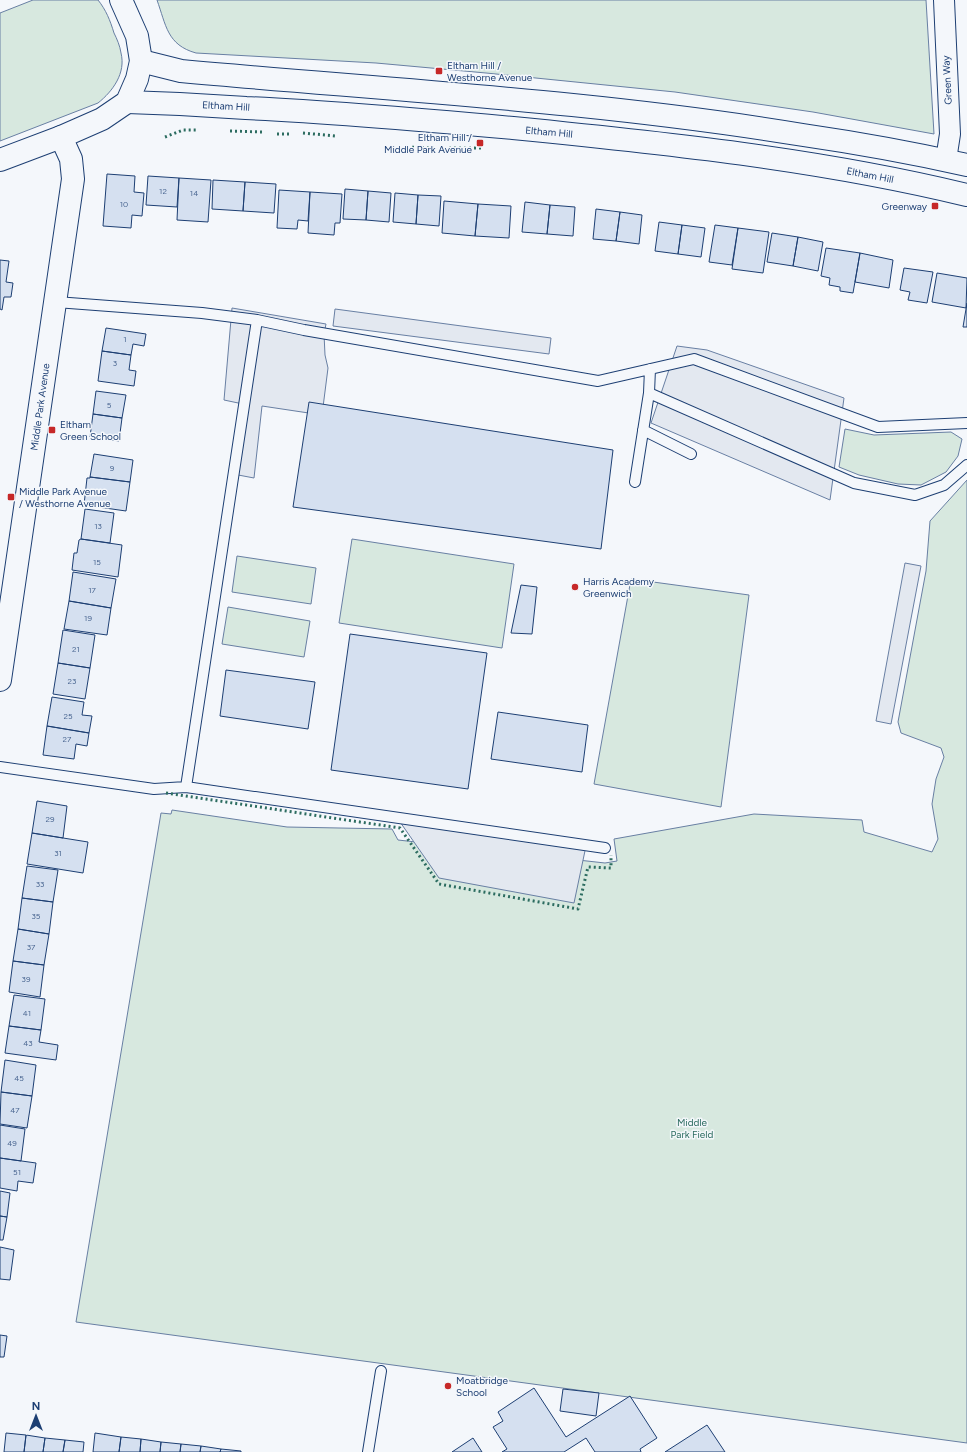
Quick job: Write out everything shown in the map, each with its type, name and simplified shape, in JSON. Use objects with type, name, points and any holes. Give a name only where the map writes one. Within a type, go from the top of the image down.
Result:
[{"type":"main road","points":[[0,160],[102,120],[126,102],[138,79],[141,61],[138,36],[121,0]]},
{"type":"main road","points":[[141,61],[181,71],[592,106],[726,122],[837,140],[967,165]]},
{"type":"main road","name":"Eltham Hill","points":[[126,102],[298,110],[453,122],[593,136],[726,152],[830,168],[967,195]]},
{"type":"main road","name":"Middle Park Avenue","points":[[0,680],[73,179],[71,159],[61,137]]},
{"type":"street","name":"Green Way","points":[[944,0],[950,134],[946,160]]},
{"type":"lane","points":[[56,302],[202,313],[257,320],[304,330],[598,381],[694,359],[878,427],[967,423]]},
{"type":"lane","points":[[186,787],[257,320]]},
{"type":"lane","points":[[636,482],[650,369]]},
{"type":"lane","points":[[648,393],[854,483],[915,495],[944,485],[967,465]]},
{"type":"lane","points":[[643,430],[691,454]]},
{"type":"lane","points":[[0,767],[154,789],[186,787],[605,848]]},
{"type":"lane","points":[[368,1452],[381,1371]]},
{"type":"green space","points":[[33,0],[98,0],[108,15],[121,50],[122,68],[117,81],[109,93],[98,103],[0,141],[0,13]]},
{"type":"green space","points":[[157,0],[926,0],[934,134],[813,112],[675,92],[376,63],[196,53],[179,45],[173,39],[166,26]]},
{"type":"green space","points":[[845,429],[874,435],[951,432],[962,439],[958,456],[946,472],[921,485],[898,484],[859,475],[839,467]]},
{"type":"green space","name":"Middle Park Field","points":[[967,480],[967,1443],[76,1322],[161,813],[171,814],[172,810],[287,827],[392,829],[398,840],[605,863],[617,861],[614,839],[754,814],[862,820],[864,832],[932,852],[938,839],[932,804],[936,779],[944,757],[941,748],[901,733],[898,722],[926,571],[930,521]]},
{"type":"green space","points":[[352,539],[514,564],[502,648],[339,623]]},
{"type":"green space","points":[[237,556],[316,568],[311,604],[232,592]]},
{"type":"green space","points":[[631,579],[749,595],[721,807],[594,784]]},
{"type":"green space","points":[[228,607],[310,621],[304,657],[222,644]]},
{"type":"shaded area","points":[[232,308],[326,324],[324,334],[325,355],[328,368],[322,415],[262,406],[254,478],[233,474],[243,404],[224,400]]},
{"type":"shaded area","points":[[335,309],[551,338],[549,354],[333,326]]},
{"type":"shaded area","points":[[677,346],[707,350],[844,398],[830,500],[651,423]]},
{"type":"shaded area","points":[[905,563],[921,566],[891,724],[876,721]]},
{"type":"shaded area","points":[[398,819],[586,846],[574,903],[439,878]]},
{"type":"building","points":[[107,174],[135,176],[134,192],[144,193],[142,216],[132,215],[131,228],[103,226]]},
{"type":"building","points":[[148,176],[179,178],[177,207],[146,205]]},
{"type":"building","points":[[179,178],[211,180],[208,222],[177,220]]},
{"type":"building","points":[[213,180],[245,182],[243,211],[212,209]]},
{"type":"building","points":[[245,182],[276,184],[274,213],[243,211]]},
{"type":"building","points":[[345,189],[368,191],[366,220],[343,219]]},
{"type":"building","points":[[279,190],[310,192],[308,221],[298,220],[297,229],[277,228]]},
{"type":"building","points":[[368,191],[391,193],[389,222],[366,220]]},
{"type":"building","points":[[310,192],[342,194],[340,223],[335,223],[334,235],[308,233]]},
{"type":"building","points":[[395,193],[418,195],[416,224],[393,222]]},
{"type":"building","points":[[418,195],[441,196],[439,226],[416,224]]},
{"type":"building","points":[[444,201],[478,204],[475,236],[442,233]]},
{"type":"building","points":[[525,202],[550,205],[547,234],[522,232]]},
{"type":"building","points":[[478,204],[511,206],[509,238],[475,236]]},
{"type":"building","points":[[550,205],[575,207],[573,236],[547,234]]},
{"type":"building","points":[[596,209],[620,212],[616,241],[593,239]]},
{"type":"building","points":[[620,212],[642,215],[639,244],[616,241]]},
{"type":"building","points":[[659,222],[682,225],[678,254],[655,251]]},
{"type":"building","points":[[682,225],[705,228],[701,257],[678,254]]},
{"type":"building","points":[[715,225],[738,228],[732,265],[709,262]]},
{"type":"building","points":[[738,228],[769,232],[763,273],[732,269]]},
{"type":"building","points":[[772,233],[798,237],[793,266],[767,262]]},
{"type":"building","points":[[798,237],[823,242],[818,271],[793,266]]},
{"type":"building","points":[[826,248],[860,253],[853,293],[840,291],[840,287],[829,285],[830,278],[821,276]]},
{"type":"building","points":[[860,253],[893,260],[889,288],[855,282]]},
{"type":"building","points":[[0,260],[9,261],[6,282],[13,283],[11,297],[4,297],[2,310],[0,309]]},
{"type":"building","points":[[904,268],[933,272],[927,303],[908,300],[910,292],[900,290]]},
{"type":"building","points":[[937,273],[967,278],[966,308],[932,302]]},
{"type":"building","points":[[967,303],[967,327],[963,327]]},
{"type":"building","points":[[106,328],[146,334],[144,346],[133,344],[131,355],[102,351]]},
{"type":"building","points":[[102,351],[131,355],[129,370],[136,371],[134,386],[98,381]]},
{"type":"building","points":[[96,391],[126,395],[122,418],[93,414]]},
{"type":"building","points":[[309,402],[613,450],[601,549],[293,507]]},
{"type":"building","points":[[93,414],[122,418],[119,441],[90,437]]},
{"type":"building","points":[[94,454],[133,460],[130,482],[90,477]]},
{"type":"building","points":[[90,477],[130,482],[126,511],[84,505],[87,478]]},
{"type":"building","points":[[85,509],[114,513],[110,543],[81,539]]},
{"type":"building","points":[[81,539],[122,545],[118,577],[72,570],[74,553],[77,553],[79,540]]},
{"type":"building","points":[[73,572],[116,579],[111,608],[69,601]]},
{"type":"building","points":[[521,585],[537,587],[532,634],[511,633]]},
{"type":"building","points":[[69,601],[111,608],[107,635],[64,629]]},
{"type":"building","points":[[63,630],[95,635],[90,668],[58,663]]},
{"type":"building","points":[[350,634],[487,653],[468,789],[331,770]]},
{"type":"building","points":[[58,663],[90,668],[85,699],[53,694]]},
{"type":"building","points":[[226,670],[315,682],[308,729],[220,716]]},
{"type":"building","points":[[52,697],[84,702],[82,715],[92,716],[89,733],[47,726]]},
{"type":"building","points":[[498,712],[588,725],[582,772],[491,759]]},
{"type":"building","points":[[47,726],[89,733],[87,746],[76,744],[74,759],[43,755]]},
{"type":"building","points":[[37,801],[67,806],[63,838],[32,833]]},
{"type":"building","points":[[32,833],[88,842],[83,873],[27,864]]},
{"type":"building","points":[[27,866],[58,870],[53,902],[22,898]]},
{"type":"building","points":[[22,898],[53,902],[49,934],[18,929]]},
{"type":"building","points":[[18,929],[49,934],[44,965],[13,961]]},
{"type":"building","points":[[13,961],[44,965],[40,997],[9,992]]},
{"type":"building","points":[[14,995],[45,999],[41,1030],[9,1026]]},
{"type":"building","points":[[9,1026],[41,1030],[39,1042],[58,1045],[56,1060],[5,1053]]},
{"type":"building","points":[[5,1060],[36,1065],[32,1096],[1,1092]]},
{"type":"building","points":[[1,1092],[32,1096],[27,1128],[0,1124]]},
{"type":"building","points":[[0,1125],[25,1129],[21,1161],[0,1158]]},
{"type":"building","points":[[0,1158],[36,1163],[33,1183],[18,1181],[17,1191],[0,1188]]},
{"type":"building","points":[[0,1191],[10,1193],[7,1217],[0,1216]]},
{"type":"building","points":[[0,1216],[7,1217],[3,1240],[0,1240]]},
{"type":"building","points":[[0,1247],[14,1250],[10,1280],[0,1279]]},
{"type":"building","points":[[0,1335],[7,1336],[4,1357],[0,1357]]},
{"type":"building","points":[[534,1388],[566,1437],[630,1396],[657,1438],[640,1449],[641,1452],[595,1452],[586,1438],[564,1452],[502,1452],[507,1449],[493,1427],[503,1421],[498,1412]]},
{"type":"building","points":[[563,1389],[599,1393],[596,1416],[560,1411]]},
{"type":"building","points":[[707,1425],[725,1452],[665,1452]]},
{"type":"building","points":[[6,1433],[26,1435],[24,1452],[4,1452]]},
{"type":"building","points":[[95,1433],[121,1437],[119,1452],[93,1452]]},
{"type":"building","points":[[26,1435],[45,1438],[43,1452],[24,1452]]},
{"type":"building","points":[[121,1437],[141,1439],[140,1452],[119,1452]]},
{"type":"building","points":[[45,1438],[65,1440],[63,1452],[43,1452]]},
{"type":"building","points":[[473,1438],[482,1452],[452,1452]]},
{"type":"building","points":[[141,1439],[161,1442],[160,1452],[140,1452]]},
{"type":"building","points":[[65,1440],[84,1442],[83,1452],[63,1452]]},
{"type":"building","points":[[161,1442],[181,1444],[180,1452],[160,1452]]},
{"type":"building","points":[[181,1444],[201,1446],[200,1452],[180,1452]]},
{"type":"building","points":[[201,1446],[221,1449],[220,1452],[200,1452]]},
{"type":"building","points":[[221,1449],[241,1451],[241,1452],[220,1452]]},
{"type":"hedge","points":[[165,137],[183,130],[198,130]]},
{"type":"hedge","points":[[230,131],[262,132]]},
{"type":"hedge","points":[[303,133],[336,136]]},
{"type":"hedge","points":[[277,134],[290,134]]},
{"type":"hedge","points":[[407,147],[434,148]]},
{"type":"hedge","points":[[449,148],[482,148]]},
{"type":"hedge","points":[[166,793],[400,828],[439,884],[578,909],[588,867],[611,868],[611,855]]},
{"type":"place","name":"Eltham Hill / Westhorne Avenue","points":[[439,71]]},
{"type":"place","name":"Eltham Hill / Middle Park Avenue","points":[[480,143]]},
{"type":"place","name":"Greenway","points":[[935,206]]},
{"type":"place","name":"Eltham Green School","points":[[52,430]]},
{"type":"place","name":"Middle Park Avenue / Westhorne Avenue","points":[[11,497]]},
{"type":"place","name":"Harris Academy Greenwich","points":[[575,587]]},
{"type":"place","name":"Moatbridge School","points":[[448,1386]]}]
